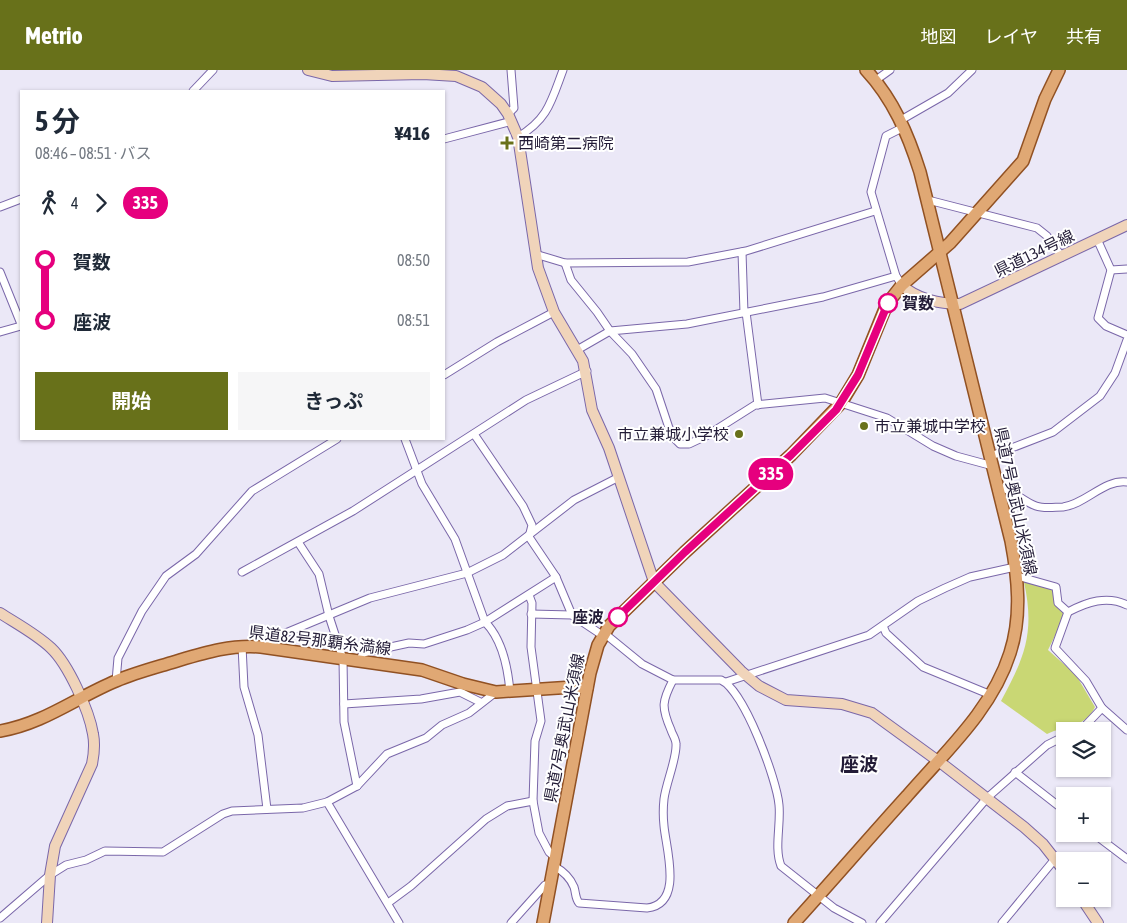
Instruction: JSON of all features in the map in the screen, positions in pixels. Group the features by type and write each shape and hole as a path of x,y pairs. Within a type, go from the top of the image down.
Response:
{"main road":[{"name":"県道7号奥武山米須線","path":"794,923 971,723 991,695 1005,667 1014,636 1018,606 1016,572 998,487 928,200 903,124 876,80 866,70"},
{"path":"940,253 1023,161 1045,99 1059,70"},
{"name":"県道7号奥武山米須線","path":"543,923 594,658 603,634 654,582 791,455 841,403 858,375 887,304 899,280 940,253"},
{"name":"県道82号那覇糸満線","path":"0,730 26,724 116,681 222,648 242,646 261,647 422,670 462,688 496,692 574,687 588,688"}],"street":[{"path":"194,90 213,70"},
{"path":"308,70 320,74 346,76 445,72 482,87 492,94 510,117 518,137 535,254 554,312 577,350 587,371 592,410 619,477 654,582 747,677 772,694 786,700 842,704 863,709 938,761 1024,827 1055,859 1002,923"},
{"path":"445,139 510,117 514,108 511,70"},
{"path":"518,137 540,121 553,96 563,70"},
{"path":"876,80 890,70"},
{"path":"953,304 911,294 899,280 875,211 871,192 886,136 948,93 972,70"},
{"path":"0,207 20,199"},
{"path":"928,200 1037,228 1047,236 1062,257"},
{"path":"535,254 565,263 688,262 742,252 790,239 875,211"},
{"name":"県道134号線","path":"953,304 970,300 1127,225"},
{"path":"1097,239 1111,270 1098,318 1106,326 1127,335"},
{"path":"742,252 745,312 758,405"},
{"path":"565,263 571,280 610,331 632,354 656,389 669,428 675,440 680,444 689,444 698,440 740,413 758,405 826,398 888,418 933,446 956,456 992,461 1053,432 1100,396 1125,360 1127,340"},
{"path":"1111,270 1127,268"},
{"path":"0,272 20,322"},
{"path":"577,350 610,331 678,325 899,280"},
{"path":"445,374 497,342 554,312"},
{"path":"0,332 20,325"},
{"path":"242,572 353,511 526,400 587,371"},
{"path":"474,434 524,506 532,525 529,537 556,576 572,615"},
{"path":"116,681 118,658 142,611 166,576 196,554 252,491 335,440"},
{"path":"405,440 416,470 436,511 455,539 485,622 490,627 508,666 510,692"},
{"path":"261,647 264,642 370,598 467,573 503,555 529,537 574,500 619,477"},
{"path":"998,487 1008,488 1035,506 1061,507 1079,502 1112,484 1127,482"},
{"path":"298,542 319,574 343,659 344,722 357,786"},
{"path":"531,614 572,615 603,634 631,657 673,680 712,679 726,682 747,677 869,635 918,601 970,577 1016,572 1056,587 1058,603 1068,612"},
{"path":"359,661 363,654 409,643 424,644 467,630 485,622 556,576"},
{"path":"529,595 531,614 530,648 538,690 541,721 535,741 533,801 539,834 555,862 570,880 579,903 647,908 656,907 664,900 670,878 670,857 664,827 664,801 676,743 664,714 663,701 673,680"},
{"path":"1127,605 1116,601 1096,601 1068,612 1055,648 1086,681 1102,708 1127,730"},
{"path":"0,613 53,649 67,670 93,733 95,750 92,764 60,831 50,875 47,923"},
{"path":"883,626 886,633 923,667 991,695"},
{"path":"242,646 244,687 258,734 267,809"},
{"path":"726,682 736,692 748,714 775,784 779,805 781,866 847,916 862,923"},
{"path":"344,704 421,700 462,688 480,702"},
{"path":"0,918 50,875 66,865 86,860 105,851 163,852 224,814 232,811 303,808 327,802 357,786 387,754 426,738 442,725 469,712 496,692"},
{"path":"1089,722 1102,708"},
{"path":"880,923 987,798 1014,772 1056,741"},
{"path":"1014,772 1056,804"},
{"path":"388,903 486,819 507,806 533,801"},
{"path":"327,802 399,923"},
{"path":"1105,842 1127,859"},
{"path":"511,923 545,885 550,886"},
{"path":"1087,907 1098,923"}],"green space":[{"path":"1024,582 1054,589 1058,608 1066,613 1048,650 1076,675 1095,707 1086,719 1080,722 1056,722 1056,730 1047,734 1001,701 1016,671 1026,644 1028,630"}],"bus line":[{"name":"335","path":"618,617 685,552 791,455 836,410 858,375 888,303"}],"place":[{"name":"西崎第二病院","path":"507,143"},
{"name":"賀数","path":"888,303"},
{"name":"市立兼城中学校","path":"864,426"},
{"name":"市立兼城小学校","path":"739,434"},
{"name":"座波","path":"618,617"}],"district":[{"name":"座波","path":"859,764"}]}
